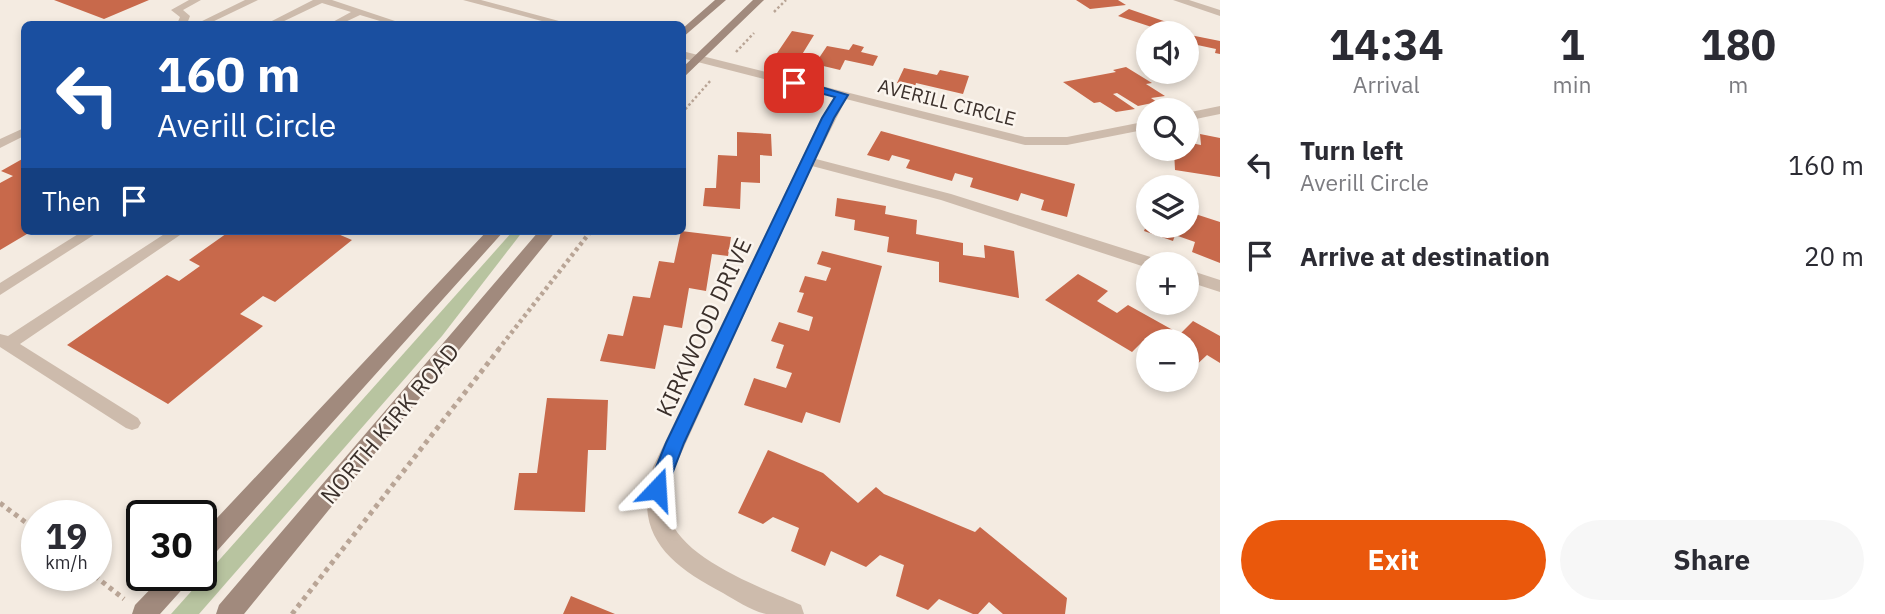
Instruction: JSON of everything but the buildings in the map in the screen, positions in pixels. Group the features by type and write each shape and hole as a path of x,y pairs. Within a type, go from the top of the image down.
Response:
{"main road":[{"path":"686,31 721,0"},
{"path":"686,71 759,0"},
{"name":"NORTH KIRK ROAD","path":"217,535 492,235"},
{"name":"NORTH KIRK ROAD","path":"228,614 545,235"},
{"path":"144,614 165,591"}],"street":[{"path":"468,0 552,21"},
{"path":"1178,0 1220,13"},
{"name":"AVERILL CIRCLE","path":"686,55 1025,141 1046,143 1079,139 1136,127"},
{"name":"KIRKWOOD DRIVE","path":"792,614 710,573 677,551 659,520 657,489 664,467 842,95"},
{"path":"1199,114 1220,110"},
{"path":"809,160 946,197 1136,258"},
{"path":"1199,279 1220,286"}],"lane":[{"path":"183,21 185,16 176,10 196,0"},
{"path":"208,21 253,0"},
{"path":"277,21 321,0 389,21"},
{"path":"340,21 359,12"},
{"path":"0,144 21,134"},
{"path":"0,290 87,235"},
{"path":"132,423 4,342 173,235"}],"path":[{"path":"686,108 715,75"},
{"path":"292,614 588,235"},
{"path":"0,503 21,519"},
{"path":"112,590 117,594"}],"green space":[{"path":"509,235 520,235 442,336 199,614 171,614 192,591 217,591 217,562"}],"route":[{"path":"657,489 675,443 828,118 842,95 794,83"}]}
